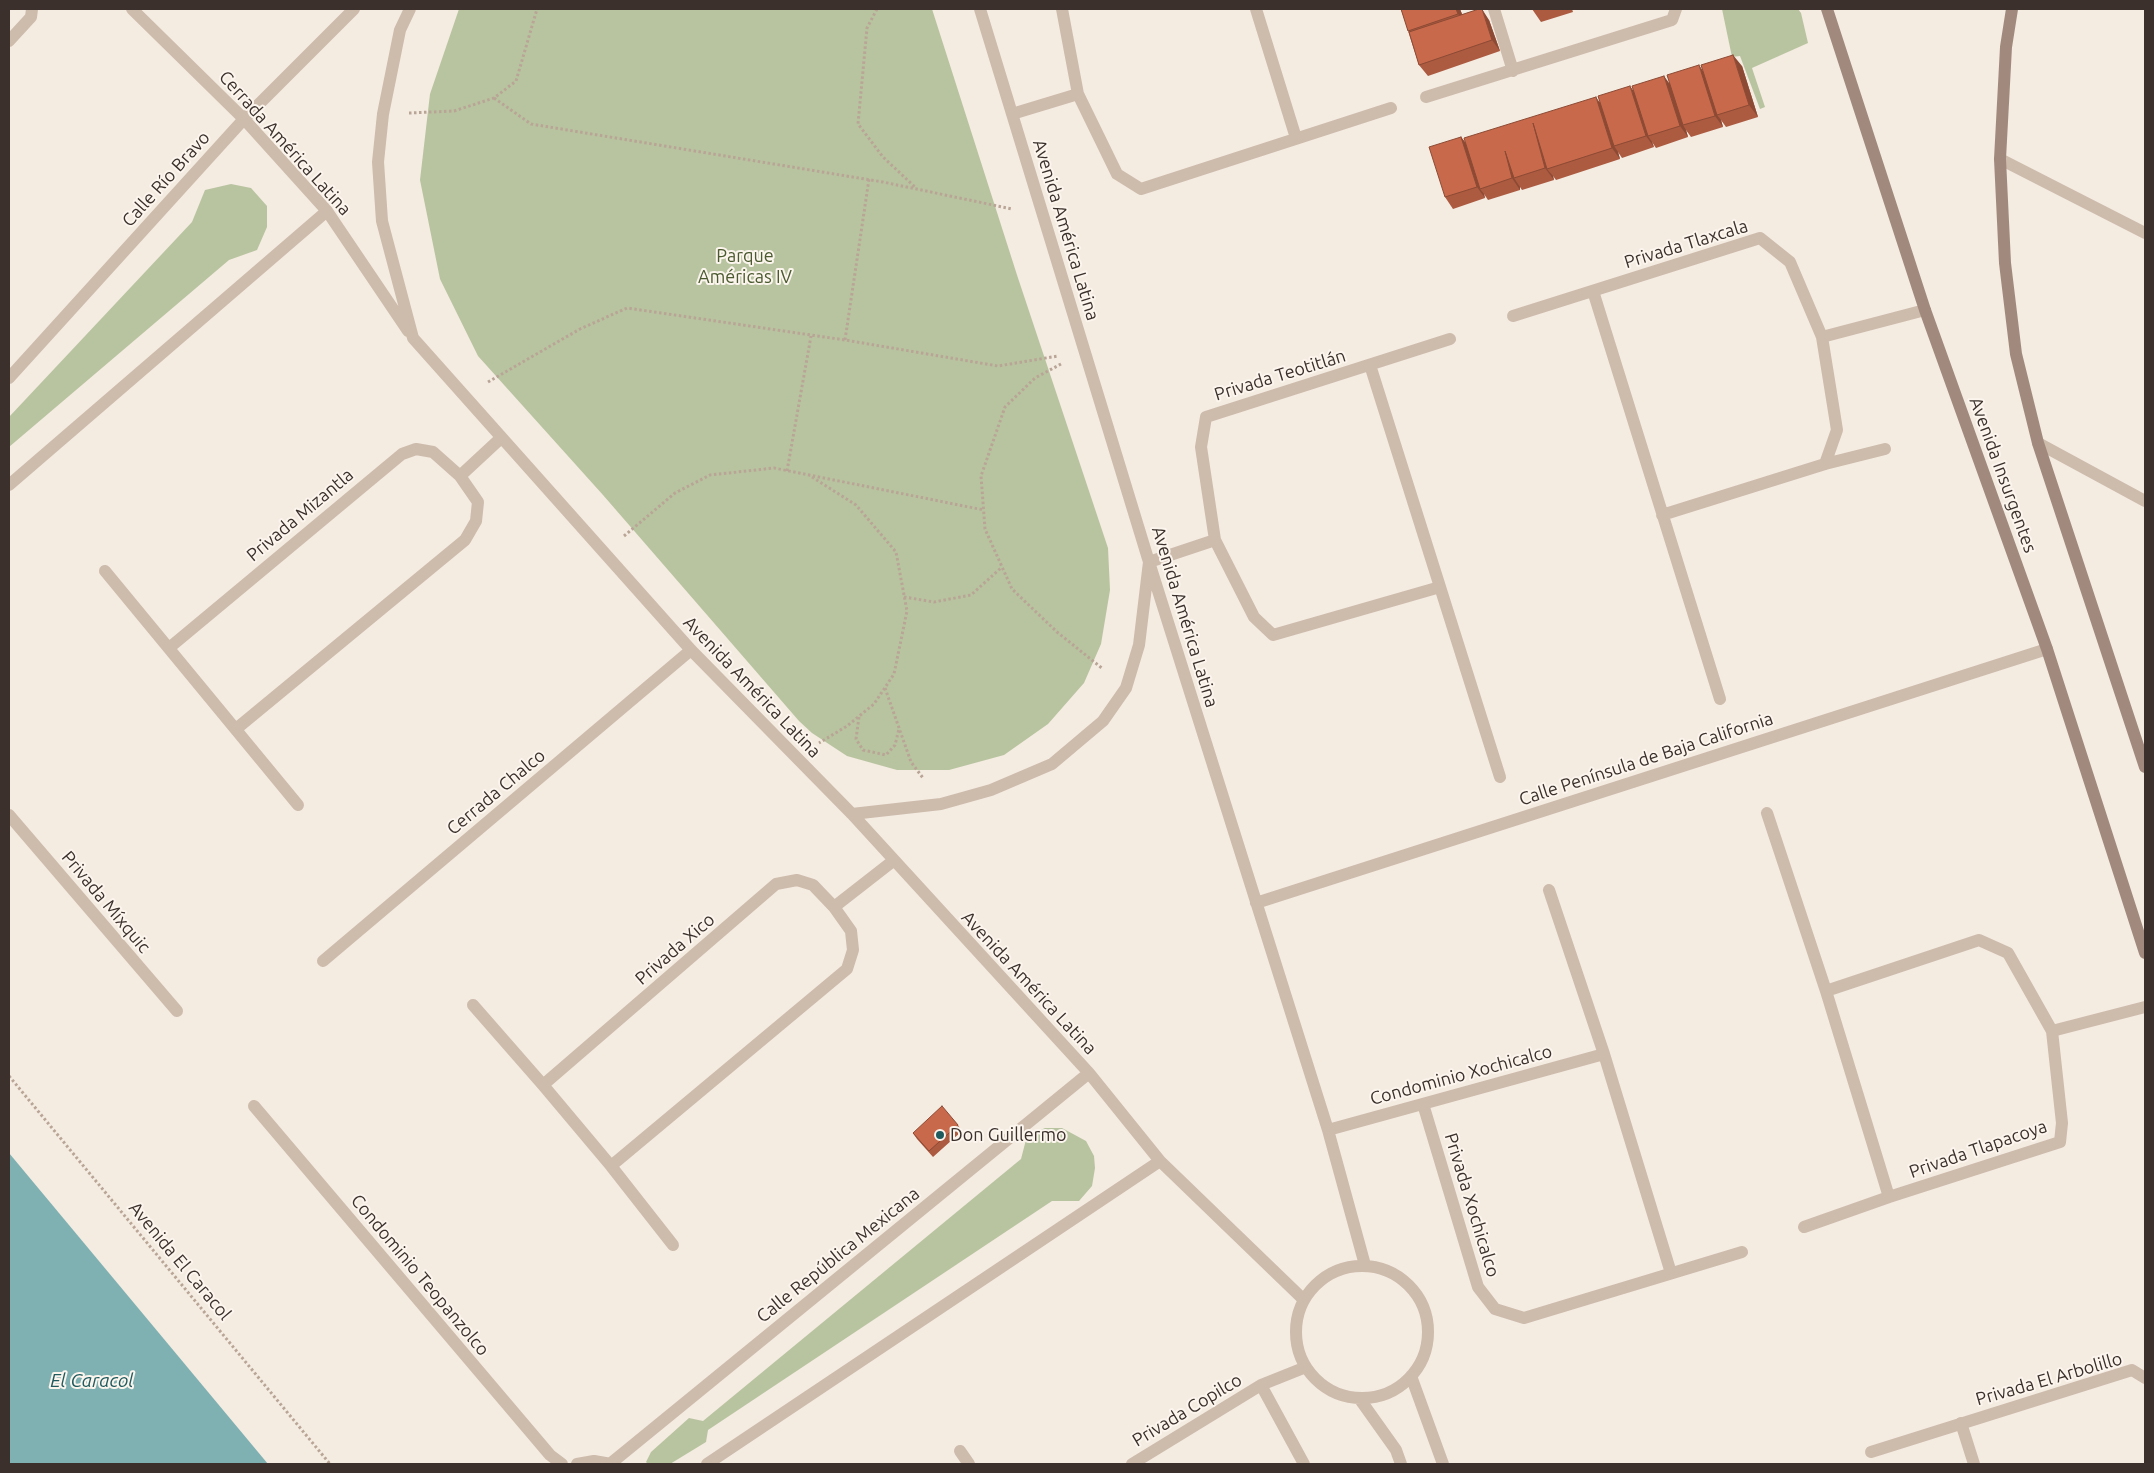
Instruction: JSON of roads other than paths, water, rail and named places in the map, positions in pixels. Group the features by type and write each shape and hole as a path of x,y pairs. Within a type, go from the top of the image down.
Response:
{"main road":[{"name":"Avenida Insurgentes","path":"1827,9 1925,310 2047,649 2145,953"},
{"path":"2012,9 2006,47 2000,159 2005,263 2016,354 2038,443 2145,767"}],"street":[{"path":"9,41 31,17 32,9"},
{"name":"Cerrada América Latina","path":"132,9 244,120 327,211 413,338"},
{"name":"Calle Río Bravo","path":"9,378 244,120 354,9"},
{"name":"Avenida América Latina","path":"410,9 400,30 383,114 378,162 382,221 413,338 691,650 852,814 1088,1073 1160,1160 1304,1300"},
{"name":"Avenida América Latina","path":"980,9 1149,562 1328,1130 1365,1265"},
{"path":"1062,9 1078,94 1117,174 1141,189 1391,108"},
{"path":"1256,9 1296,138"},
{"path":"1494,9 1513,71"},
{"path":"1426,97 1672,20 1676,9"},
{"path":"1012,114 1078,94"},
{"path":"2000,159 2145,233"},
{"path":"9,484 327,211"},
{"name":"Privada Tlaxcala","path":"1512,316 1760,238 1790,262 1822,337 1837,430 1825,464"},
{"path":"1593,292 1720,699"},
{"path":"1822,337 1925,310"},
{"name":"Privada Teotitlán","path":"1440,587 1273,635 1254,616 1215,540 1201,447 1206,417 1450,339"},
{"name":"Privada Teotitlán","path":"1370,365 1500,777"},
{"path":"460,476 502,438"},
{"path":"2038,443 2145,500"},
{"path":"1662,515 1825,464 1885,449"},
{"name":"Privada Mizantla","path":"169,648 402,454 416,450 433,452 460,476 478,502 476,521 465,540 236,729"},
{"path":"852,814 941,804 991,790 1052,764 1103,721 1126,688 1139,645 1149,562 1215,540"},
{"path":"105,571 298,805"},
{"name":"Calle Península de Baja California","path":"1256,903 2047,649"},
{"name":"Cerrada Chalco","path":"323,962 691,650"},
{"path":"1767,813 1826,991 1889,1197"},
{"name":"Privada Míxquic","path":"9,815 177,1012"},
{"path":"834,907 893,860"},
{"name":"Privada Xico","path":"544,1085 776,884 797,880 814,885 834,907 851,931 853,950 847,969 611,1166"},
{"path":"1549,890 1604,1054 1670,1273"},
{"name":"Privada Tlapacoya","path":"1804,1228 1889,1197 2060,1142 2062,1123 2052,1031 2008,953 1979,940 1826,991"},
{"path":"473,1005 544,1085 673,1245"},
{"path":"2052,1031 2145,1007"},
{"name":"Condominio Xochicalco","path":"1328,1130 1604,1054"},
{"name":"Calle República Mexicana","path":"577,1464 594,1461 611,1464 1088,1073"},
{"name":"Privada Xochicalco","path":"1423,1104 1478,1288 1495,1309 1524,1318 1742,1252"},
{"name":"Condominio Teopanzolco","path":"254,1106 550,1455 562,1464"},
{"path":"707,1464 1160,1160"},
{"path":"1365,1265 1386,1269 1398,1276 1418,1296 1426,1316 1428,1337 1423,1358 1411,1376 1396,1389 1379,1396 1359,1398 1338,1394 1320,1384 1306,1367 1299,1352 1296,1334 1298,1317 1304,1300 1315,1286 1329,1274 1346,1267 1365,1265"},
{"name":"Privada Copilco","path":"1132,1464 1261,1385 1306,1367"},
{"name":"Privada El Arbolillo","path":"1871,1452 2132,1370 2145,1378"},
{"path":"1411,1376 1443,1464"},
{"name":"Privada Copilco","path":"1261,1385 1304,1464"},
{"path":"1359,1398 1396,1450 1401,1464"},
{"name":"Privada El Arbolillo","path":"1961,1423 1974,1464"},
{"path":"960,1451 969,1464"}],"water":[{"name":"El Caracol","path":"9,1153 268,1464 9,1464"}],"place":[{"name":"Don Guillermo","path":"940,1135"}],"park label":[{"name":"Parque Américas IV","path":"745,266"}]}
